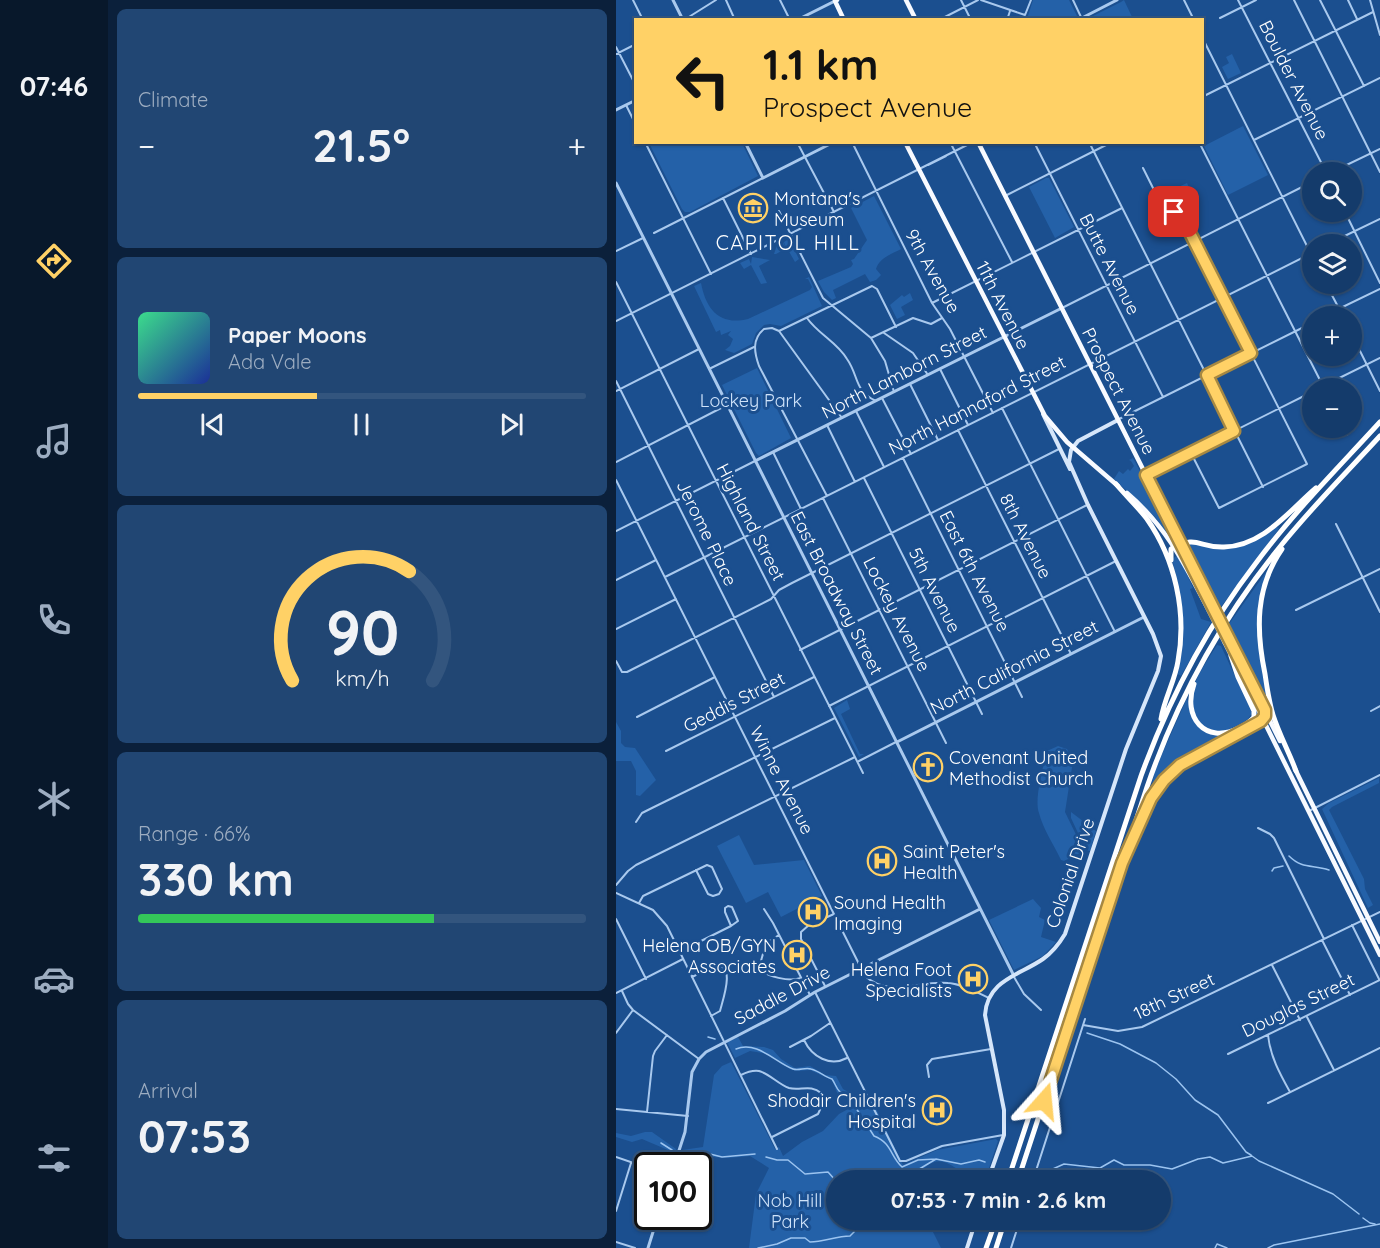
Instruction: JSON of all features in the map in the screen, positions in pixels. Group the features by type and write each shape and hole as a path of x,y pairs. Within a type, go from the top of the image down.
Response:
{"highway":[{"path":"835,0 843,18"},
{"path":"906,0 915,18"},
{"name":"11th Avenue","path":"907,144 1039,405"},
{"name":"Prospect Avenue","path":"979,144 1296,771 1380,956"},
{"name":"Prospect Avenue","path":"1039,405 1053,426 1073,447 1151,516 1175,546 1263,720 1312,809"},
{"path":"1011,1170 1138,786 1160,726 1193,659 1232,596 1277,536 1380,422"},
{"path":"1021,1170 1162,747 1188,688 1242,597 1297,527 1380,436"},
{"path":"1160,726 1179,656 1181,631 1178,585 1171,548 1189,541 1222,547 1238,546 1253,541 1327,480"},
{"path":"1116,484 1140,511 1159,539 1173,574 1180,605"},
{"path":"1296,771 1272,709 1260,648 1258,624 1261,597 1269,573 1277,556 1297,527"},
{"path":"1208,651 1193,686 1190,702 1197,723 1205,730 1215,734 1234,730 1250,721 1255,715 1231,656"},
{"path":"1122,863 1151,798 1169,774 1190,758 1263,720 1265,709"},
{"name":"Prospect Avenue","path":"1365,919 1380,942"},
{"path":"986,1248 992,1230"},
{"path":"996,1248 1002,1230"}],"main road":[{"name":"11th Avenue","path":"1039,405 1059,450 1076,479"},
{"path":"1073,447 1078,441 1118,420"},
{"name":"11th Avenue","path":"1073,447 1069,462 1076,479 1144,617"},
{"name":"Colonial Drive","path":"989,998 1000,983 1044,959 1055,949 1065,934 1126,749 1158,671 1160,656 1158,645 1144,617"},
{"path":"989,998 985,1015 1004,1112 1004,1135 992,1170"},
{"path":"967,1248 973,1230"}],"street":[{"path":"633,0 642,18"},
{"path":"673,0 682,18"},
{"path":"686,18 716,0"},
{"path":"726,0 734,18"},
{"path":"780,0 789,18"},
{"path":"801,18 835,0"},
{"path":"961,0 970,18"},
{"path":"943,18 979,0 1025,15 1031,0"},
{"path":"1073,0 1080,18 1117,0"},
{"path":"1184,0 1193,18"},
{"name":"Boulder Avenue","path":"1238,0 1321,162"},
{"path":"1220,18 1256,0"},
{"path":"1294,0 1380,172"},
{"path":"1320,0 1364,86"},
{"path":"1348,0 1357,20"},
{"path":"1370,0 1380,35"},
{"path":"1008,18 1010,11"},
{"path":"1204,96 1373,12"},
{"path":"1204,41 1302,234"},
{"path":"618,53 634,45"},
{"path":"616,47 634,82"},
{"path":"1254,140 1380,78"},
{"path":"616,110 634,101"},
{"path":"626,105 634,121"},
{"path":"646,144 711,274"},
{"path":"746,144 763,178"},
{"path":"798,144 834,212"},
{"path":"654,233 830,144"},
{"name":"9th Avenue","path":"853,144 932,303 965,356 993,412"},
{"path":"951,144 1012,263"},
{"path":"616,321 969,144"},
{"name":"Butte Avenue","path":"1035,144 1163,397"},
{"path":"1090,144 1263,487"},
{"path":"1005,196 1108,144"},
{"path":"1201,144 1317,378"},
{"path":"1352,162 1380,149"},
{"path":"1143,168 1157,196 1183,219 1307,464 1219,508 1191,453"},
{"name":"East Broadway Street","path":"616,183 1013,974 1024,994 1041,1010"},
{"name":"North Lamborn Street","path":"756,461 1302,187"},
{"path":"723,198 751,254"},
{"path":"932,303 1122,208"},
{"path":"779,211 823,298 871,338 889,371 894,392"},
{"path":"1349,234 1380,219"},
{"path":"1350,222 1380,282"},
{"path":"616,251 643,238"},
{"name":"North Hannaford Street","path":"665,577 1302,259"},
{"name":"Highland Street","path":"616,282 863,773"},
{"path":"780,331 874,286 896,327"},
{"path":"1345,306 1380,289"},
{"path":"807,318 821,335 844,353 858,387 866,396 876,401"},
{"path":"871,338 913,318 931,324 942,318"},
{"path":"1118,420 1302,327"},
{"path":"709,369 754,347 759,334 764,329 772,328 780,331 842,418"},
{"path":"884,333 913,353 928,375"},
{"name":"Lockey Avenue","path":"754,347 759,366 946,743"},
{"path":"616,391 699,349"},
{"path":"1362,356 1380,391"},
{"path":"1341,378 1380,358"},
{"path":"940,369 968,425"},
{"name":"Jerome Place","path":"616,381 774,697"},
{"path":"910,384 938,440"},
{"path":"1146,475 1302,397"},
{"path":"882,398 910,454"},
{"path":"616,462 727,405"},
{"path":"1002,408 1115,632"},
{"path":"856,411 884,467"},
{"path":"827,425 855,482"},
{"name":"8th Avenue","path":"958,430 1071,654"},
{"path":"616,661 625,673 734,617 812,573 1059,450"},
{"path":"774,452 801,508"},
{"name":"East 6th Avenue","path":"903,458 1022,697"},
{"path":"616,531 756,461"},
{"name":"5th Avenue","path":"864,477 982,714"},
{"name":"Winne Avenue","path":"616,480 860,969 870,981 883,987 947,983 989,998"},
{"path":"800,650 1088,505"},
{"path":"1336,524 1380,612"},
{"path":"616,580 656,560"},
{"path":"829,706 1116,561"},
{"path":"1296,610 1380,568"},
{"path":"616,629 676,599"},
{"name":"North California Street","path":"896,742 1144,617"},
{"path":"637,717 715,677"},
{"name":"Geddis Street","path":"666,751 814,677"},
{"path":"1371,711 1380,706"},
{"path":"636,822 642,813 835,718"},
{"path":"858,762 896,742"},
{"path":"616,885 628,871 636,866 855,756"},
{"path":"1312,809 1380,775"},
{"path":"1258,828 1274,838 1350,995"},
{"path":"639,903 643,897 696,870 706,865 712,867 722,889 719,894 713,896 708,894 696,870"},
{"path":"616,893 653,910 661,917 777,1149"},
{"path":"679,952 731,926 739,921 732,907 728,906 725,912 731,926"},
{"path":"763,909 810,995"},
{"name":"Saddle Drive","path":"699,1059 724,1041 786,1011 825,986 980,909"},
{"name":"18th Street","path":"1083,1025 1118,1031 1142,1027 1380,912"},
{"path":"825,986 801,939 801,932 810,925 834,914"},
{"path":"616,919 646,979"},
{"path":"1352,925 1380,980"},
{"path":"779,935 766,943 759,968 769,974 795,980 801,978"},
{"path":"616,993 684,959"},
{"path":"1272,965 1300,1020"},
{"path":"692,977 714,966 726,971 728,978 720,1011 711,1016"},
{"name":"Douglas Street","path":"1228,1054 1380,980"},
{"path":"622,991 633,1010 699,1059 692,1072 688,1116 678,1152"},
{"path":"815,992 900,1161 906,1161 942,1146 1004,1135"},
{"path":"616,1034 633,1010"},
{"path":"1307,1017 1334,1070"},
{"path":"1036,1170 1085,1019"},
{"path":"790,1047 830,1023"},
{"path":"646,1112 653,1056 667,1035"},
{"path":"1268,1035 1279,1072 1290,1092"},
{"path":"804,1040 813,1054 824,1060 840,1062 848,1058"},
{"path":"1268,1103 1380,1048"},
{"path":"929,1077 927,1065 932,1059 991,1049"},
{"path":"740,1075 758,1071 792,1089 813,1088 821,1093 824,1101 818,1114 771,1137"},
{"path":"616,1109 688,1116"},
{"path":"616,1157 634,1164"},
{"path":"616,1211 631,1163"},
{"path":"648,1248 654,1230"},
{"path":"1011,1248 1017,1230"},
{"path":"616,1242 635,1248"}],"green space":[{"path":"1033,0 1069,0 1077,16 1074,18 1027,18"},
{"path":"1124,0 1133,18 1089,18"},
{"path":"1232,54 1241,73 1228,79 1222,67 1229,63 1226,57"},
{"path":"1243,126 1268,175 1228,195 1204,146"},
{"path":"650,144 742,144 758,176 690,212 682,209"},
{"path":"1049,178 1074,227 1055,238 1029,187"},
{"path":"1187,183 1197,205 1185,211 1174,189"},
{"path":"874,196 901,249 880,262 876,269 881,275 876,280 870,282 865,274 833,290 836,298 832,300 818,281 851,267 853,264 851,260 867,240 851,208"},
{"path":"789,239 799,259 795,262 787,248 774,254 777,245 783,242 786,248 784,242"},
{"path":"752,257 770,260 759,266 767,283 761,284 751,265 744,269 740,263 749,259 751,264"},
{"path":"809,277 822,306 781,326 764,325 756,333 752,344 734,353 725,350 733,339 728,335 731,331 721,335 720,330 716,332 694,286 701,283 710,308 722,318 738,321 748,319 810,290 812,287 808,279 805,279"},
{"path":"910,293 913,300 901,307 905,315 897,319 890,305 902,295 904,297"},
{"name":"Lockey Park","path":"757,368 791,438 759,456 722,385"},
{"path":"1133,458 1176,539 1173,541 1155,517 1114,479 1119,471 1123,474 1128,469 1130,471 1134,466 1129,460"},
{"path":"1276,527 1279,528 1278,530 1220,608 1189,544 1235,547 1254,541"},
{"path":"1178,555 1193,588 1190,589 1201,619 1211,622 1181,676 1178,674 1183,630 1182,616 1179,588 1172,559"},
{"path":"1269,568 1259,600 1258,616 1259,648 1267,696 1250,674 1229,624"},
{"path":"1217,645 1221,646 1252,713 1242,723 1221,731 1214,731 1201,724 1192,700 1197,679"},
{"path":"1187,698 1197,721 1205,730 1217,735 1219,740 1163,778 1150,794 1155,770"},
{"path":"847,700 850,709 841,714 860,754 864,754 859,757 834,708"},
{"path":"616,722 621,731 621,743 625,747 635,748 656,780 640,796 636,795 636,771 631,761 616,761"},
{"path":"1058,746 1067,749 1073,761 1065,812 1083,849 1082,852 1064,861 1061,860 1046,831 1038,807 1038,793 1045,756 1047,751"},
{"path":"1379,778 1379,783 1329,810 1364,879 1365,889 1373,905 1368,908 1322,809 1329,803"},
{"path":"1071,812 1096,831 1090,851 1086,850 1071,818"},
{"path":"739,835 754,865 804,860 822,896 781,917 768,892 746,903 717,846"},
{"path":"1033,899 1041,908 1039,917 1045,920 1041,937 1056,942 1043,956 1014,970 989,920"},
{"name":"Nob Hill Park","path":"738,1037 743,1046 773,1050 781,1059 795,1068 810,1066 825,1075 836,1076 843,1089 850,1093 856,1103 870,1096 903,1165 937,1150 996,1139 998,1141 988,1170 959,1170 949,1164 934,1162 923,1170 826,1170 826,1230 932,1230 941,1248 749,1248 756,1194 769,1168 750,1156 728,1158 712,1157 712,1152 681,1152 703,1147 714,1075 722,1066 731,1062 775,1149 779,1147 783,1156 802,1142 823,1131 839,1114 850,1108 848,1096 838,1095 832,1080 810,1070 790,1069 768,1054 750,1051 735,1058 727,1042"},
{"path":"652,1132 676,1149 675,1152 642,1139 632,1142 616,1137 616,1133 631,1136"}],"waterway":[{"path":"1289,856 1304,865 1329,870"},
{"path":"1272,871 1274,868 1283,866"},
{"path":"1087,1033 1120,1044 1156,1063 1176,1079 1195,1100 1218,1115 1246,1152 1251,1155"},
{"path":"708,1037 715,1039"},
{"path":"736,1049 751,1047 793,1069 811,1069 832,1079 839,1091 847,1094 874,1136 888,1146 902,1167 918,1160 936,1159"},
{"path":"661,1143 672,1150"},
{"path":"712,1154 722,1157 755,1154"},
{"path":"1050,1170 1064,1164 1100,1168 1114,1160 1124,1165 1150,1165 1172,1169 1210,1157 1223,1163 1252,1156 1333,1194 1359,1214"},
{"path":"766,1157 788,1160 805,1174 826,1172"},
{"path":"918,1170 936,1159 961,1164 979,1160 985,1162"},
{"path":"1363,1218 1375,1224"},
{"path":"1268,1248 1380,1224"},
{"path":"758,1248 791,1238 805,1238 810,1242 850,1236 856,1230"},
{"path":"1215,1248 1217,1244 1227,1248"}],"place":[{"name":"Montana's Museum","path":"753,208"},
{"name":"Covenant United Methodist Church","path":"928,767"},
{"name":"Saint Peter's Health","path":"882,861"},
{"name":"Sound Health Imaging","path":"813,912"},
{"name":"Helena OB/GYN Associates","path":"797,955"},
{"name":"Helena Foot Specialists","path":"973,979"},
{"name":"Shodair Children's Hospital","path":"937,1110"}],"district":[{"name":"CAPITOL HILL","path":"788,242"}],"route":[{"path":"1044,1101 1122,863 1151,798 1169,774 1180,765 1261,721 1266,712 1146,475 1234,431 1207,375 1251,353 1183,219 1174,212"}]}
